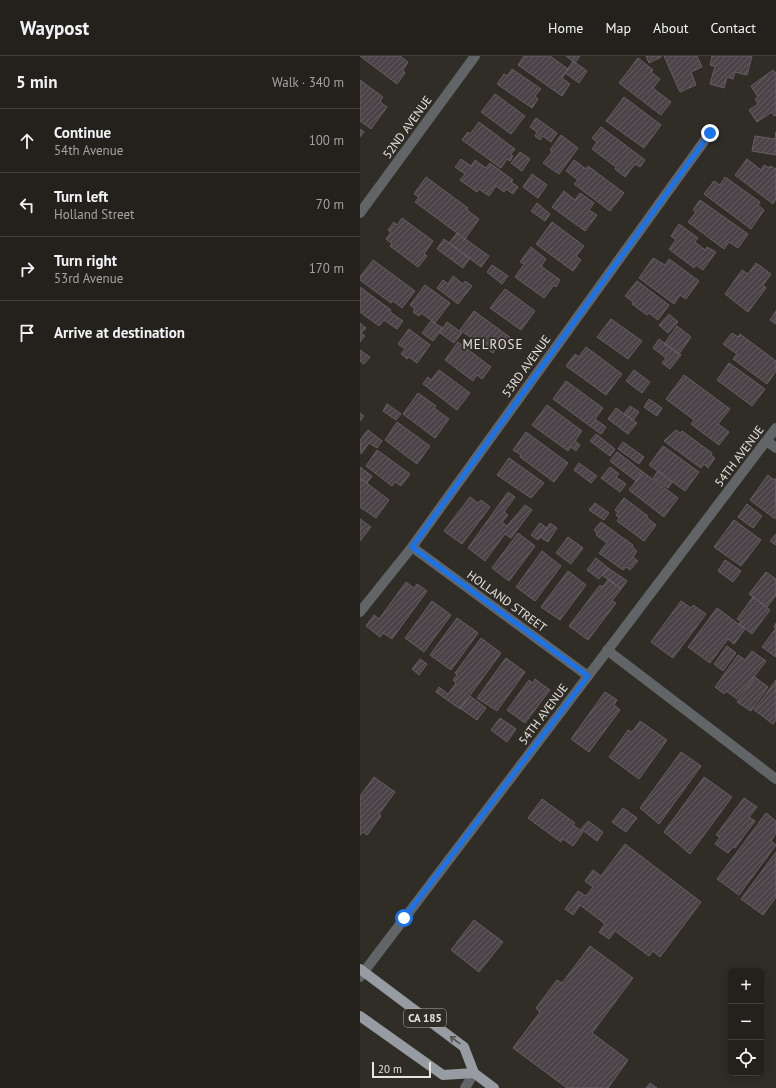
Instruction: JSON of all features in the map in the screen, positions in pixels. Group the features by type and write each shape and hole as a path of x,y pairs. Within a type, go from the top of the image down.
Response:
{"main road":[{"name":"CA 185","path":"360,1016 443,1074 474,1073 464,1047 361,973"},
{"path":"474,1073 494,1088"}],"street":[{"name":"52ND AVENUE","path":"360,213 475,56"},
{"name":"53RD AVENUE","path":"360,612 412,547 710,133"},
{"name":"54TH AVENUE","path":"361,973 776,428"},
{"path":"766,440 776,448"},
{"name":"HOLLAND STREET","path":"412,547 588,676"},
{"path":"607,650 776,778"},
{"path":"465,1088 474,1073"}],"building":[{"path":"360,56 400,56 408,62 403,70 405,73 397,84"},
{"path":"524,56 550,56 568,69 562,78 570,84 562,96 518,65"},
{"path":"566,56 580,56 575,63"},
{"path":"646,56 661,56 661,57 649,63"},
{"path":"664,56 697,56 702,67 691,72 696,85 680,92"},
{"path":"712,56 752,56 747,75 735,72 733,79 727,77 724,88 710,84 715,66 710,65"},
{"path":"638,58 653,70 651,72 660,79 653,88 671,102 661,115 619,83"},
{"path":"573,61 587,71 579,83 565,73"},
{"path":"512,69 541,89 535,96 538,99 532,108 497,84 504,74 507,76"},
{"path":"773,70 776,73 776,115 774,116 772,112 757,122 749,110 758,104 755,99 758,97 751,86"},
{"path":"360,80 383,97 380,102 387,107 371,129 360,121"},
{"path":"495,94 525,116 511,134 481,112"},
{"path":"624,97 661,125 644,148 606,121"},
{"path":"536,118 557,133 551,142 543,136 540,140 535,136 537,132 530,127"},
{"path":"479,122 515,149 511,154 513,156 510,161 507,159 501,168 462,140 468,132 470,134"},
{"path":"601,127 645,160 640,167 635,164 625,177 615,169 616,167 592,149 597,142 592,138"},
{"path":"360,129 364,132 360,137"},
{"path":"776,132 776,155 752,151 755,136 775,139"},
{"path":"561,135 578,148 559,174 543,163 552,152 550,150"},
{"path":"520,152 530,159 522,171 511,163"},
{"path":"461,159 471,166 475,160 486,168 490,163 513,180 511,182 518,187 513,194 506,189 504,192 496,186 489,196 479,189 477,192 460,180 465,174 455,167"},
{"path":"747,159 761,170 764,165 769,168 770,166 776,169 776,199 773,204 735,175"},
{"path":"574,160 586,169 588,166 624,193 610,211 574,184 578,180 566,171"},
{"path":"532,174 547,185 538,198 523,187"},
{"path":"426,177 468,208 467,210 479,219 465,239 415,202 419,197 414,194"},
{"path":"725,177 760,202 758,205 764,210 751,229 704,194 714,181 720,185"},
{"path":"564,191 575,200 580,193 594,203 589,210 597,215 585,231 552,207"},
{"path":"700,200 748,234 738,248 729,242 724,249 688,222 696,212 693,210"},
{"path":"537,203 550,214 545,221 531,211"},
{"path":"402,218 433,241 424,254 427,256 418,267 390,246 392,244 386,239 391,232 388,230 394,222 397,225"},
{"path":"552,222 584,246 576,256 581,260 573,271 536,244"},
{"path":"679,224 698,238 695,242 705,250 707,247 716,252 703,270 696,265 694,268 669,249 676,240 671,236"},
{"path":"457,233 489,256 481,267 449,243"},
{"path":"444,239 470,258 463,268 437,249"},
{"path":"531,247 546,259 541,266 560,280 556,287 554,285 544,298 515,277 524,264 520,262"},
{"path":"653,258 665,265 669,259 699,281 686,299 680,295 674,304 639,278"},
{"path":"373,260 415,291 402,308 393,301 391,303 360,280 360,277"},
{"path":"756,263 771,274 763,285 766,288 748,312 725,294 742,270 748,274"},
{"path":"492,265 508,276 502,284 487,272"},
{"path":"453,276 463,284 465,281 472,286 458,304 437,288 443,280 448,284"},
{"path":"637,281 669,305 658,320 649,313 647,315 632,304 633,302 625,296"},
{"path":"425,285 450,303 435,323 421,313 419,316 413,312 415,309 410,305"},
{"path":"360,287 403,321 397,329 384,320 379,326 360,312"},
{"path":"505,289 535,311 521,330 490,308"},
{"path":"474,311 511,338 505,347 500,344 493,353 460,330"},
{"path":"776,311 776,324 770,320"},
{"path":"669,314 678,322 668,333 659,325"},
{"path":"611,319 642,341 628,359 597,337"},
{"path":"431,321 443,328 433,341 422,333"},
{"path":"447,322 462,333 454,343 440,333"},
{"path":"360,323 366,328 361,333 365,336 360,342"},
{"path":"677,326 691,337 679,354 664,344"},
{"path":"409,329 430,345 417,363 409,357 407,359 401,354 405,349 398,344"},
{"path":"732,333 738,337 740,334 776,361 776,371 767,384 733,359 737,354 723,344"},
{"path":"659,339 681,355 670,369 662,363 666,358 653,348"},
{"path":"458,342 491,367 482,379 477,375 473,381 445,360"},
{"path":"586,347 622,374 606,395 566,366 575,354 579,357"},
{"path":"360,350 370,357 364,364 360,361"},
{"path":"729,363 765,389 752,406 717,380"},
{"path":"439,370 470,393 457,410 423,384 428,377 431,380"},
{"path":"634,370 650,382 642,393 626,381"},
{"path":"684,375 730,409 718,424 729,432 719,445 691,424 694,420 666,399"},
{"path":"566,381 603,408 595,419 606,427 601,434 553,399"},
{"path":"418,393 436,406 434,408 449,419 435,438 403,414"},
{"path":"649,399 662,408 657,416 644,407"},
{"path":"387,404 401,414 396,420 383,411"},
{"path":"547,405 582,431 575,441 580,445 576,451 571,447 568,451 532,425"},
{"path":"630,406 639,412 633,420 624,414"},
{"path":"616,408 637,423 628,434 608,419"},
{"path":"360,413 364,416 360,421"},
{"path":"397,422 430,446 417,464 385,440"},
{"path":"368,430 382,441 377,448 369,443 361,454 360,440"},
{"path":"676,430 680,433 682,431 712,453 711,455 715,458 708,468 704,464 701,468 664,441"},
{"path":"526,432 568,463 554,482 520,457 521,455 513,450"},
{"path":"596,434 615,449 610,456 590,441"},
{"path":"623,442 644,457 639,464 618,449"},
{"path":"663,446 699,472 685,491 649,465"},
{"path":"377,450 410,474 401,486 395,482 392,486 366,466"},
{"path":"617,452 643,472 636,481 610,461"},
{"path":"509,458 544,483 531,498 497,475"},
{"path":"579,463 597,476 591,483 574,470"},
{"path":"360,467 372,476 367,483 360,478"},
{"path":"610,467 619,474 616,477 626,484 620,492 601,478"},
{"path":"658,471 672,482 668,488 653,478"},
{"path":"643,472 678,498 664,517 629,490"},
{"path":"768,475 774,480 776,478 775,519 750,500"},
{"path":"360,478 389,500 376,518 360,507"},
{"path":"508,492 515,497 504,512 508,515 502,522 507,526 525,505 532,510 511,538 505,534 485,561 468,548"},
{"path":"470,497 478,503 481,500 490,507 462,544 444,531"},
{"path":"624,498 648,516 646,517 656,525 644,541 617,521 619,518 616,515 618,513 615,510"},
{"path":"595,503 609,513 604,520 589,510"},
{"path":"747,504 762,516 753,528 738,517"},
{"path":"360,519 371,527 360,541"},
{"path":"734,520 761,540 741,566 714,547"},
{"path":"601,522 633,545 632,547 637,551 633,557 638,561 630,570 626,567 623,570 599,553 607,543 596,535 597,533 594,530"},
{"path":"540,523 547,528 538,540 531,535"},
{"path":"550,523 557,528 548,542 540,537"},
{"path":"518,533 535,546 509,581 492,568"},
{"path":"776,534 776,545 770,541"},
{"path":"568,537 583,548 571,564 556,553"},
{"path":"542,551 561,566 535,601 516,587"},
{"path":"596,558 608,568 599,579 587,570"},
{"path":"725,560 741,571 733,582 718,571"},
{"path":"608,568 627,581 621,589 602,575"},
{"path":"568,571 586,585 560,620 541,607"},
{"path":"766,572 776,579 776,595 767,607 749,594"},
{"path":"609,579 621,589 612,601 616,603 588,640 569,626 600,585 602,587"},
{"path":"406,582 414,588 417,584 427,591 392,639 383,633 380,637 366,626 374,615 379,619"},
{"path":"753,597 770,610 752,634 739,624 741,621 737,619"},
{"path":"432,601 451,615 424,652 405,638"},
{"path":"681,601 691,608 693,605 706,614 673,658 651,642"},
{"path":"717,608 745,629 734,644 728,639 710,663 688,647"},
{"path":"457,618 478,633 451,670 430,655"},
{"path":"776,628 776,657 762,647"},
{"path":"481,638 501,653 460,709 436,692 439,687 448,694 456,683 453,680 457,675 455,673"},
{"path":"727,646 736,653 723,671 714,664"},
{"path":"752,651 766,661 737,699 726,691 724,694 715,687 738,655 745,660"},
{"path":"506,658 525,672 497,711 477,698"},
{"path":"420,659 427,664 419,675 412,669"},
{"path":"755,677 768,687 751,711 737,702"},
{"path":"535,679 550,690 525,723 507,710 529,680 533,683"},
{"path":"776,680 776,720 773,724 754,710"},
{"path":"605,692 617,700 614,705 620,710 589,752 571,739"},
{"path":"470,696 486,708 477,720 460,708"},
{"path":"500,718 516,729 507,742 491,730"},
{"path":"640,721 667,740 639,779 609,757 628,730 632,732"},
{"path":"681,752 701,766 659,824 640,808"},
{"path":"374,777 395,792 379,814 381,816 367,835 363,832 360,835 360,796"},
{"path":"704,777 732,797 690,854 664,832"},
{"path":"744,798 757,807 749,817 755,821 735,848 733,847 728,853 715,844 720,837 716,835"},
{"path":"542,799 575,823 573,825 583,832 573,846 563,839 561,842 528,818"},
{"path":"623,808 637,818 626,832 612,822"},
{"path":"766,813 776,821 776,833 771,841 776,845 739,895 717,879"},
{"path":"588,821 603,832 597,841 581,829"},
{"path":"625,844 701,902 660,957 653,951 649,956 615,931 609,939 599,932 605,924 580,905 573,915 565,909 578,891 586,896 593,887 585,881 593,870 601,876"},
{"path":"776,852 776,897 763,915 741,899"},
{"path":"474,920 503,942 479,972 451,950"},
{"path":"590,946 633,978 592,1033 628,1060 608,1088 567,1088 513,1048 540,1012 536,1008 557,980 562,983"},
{"path":"650,1083 657,1088 646,1088"}],"district":[{"name":"MELROSE","path":"493,344"}],"route":[{"path":"404,918 588,676 412,547 710,133"}]}
